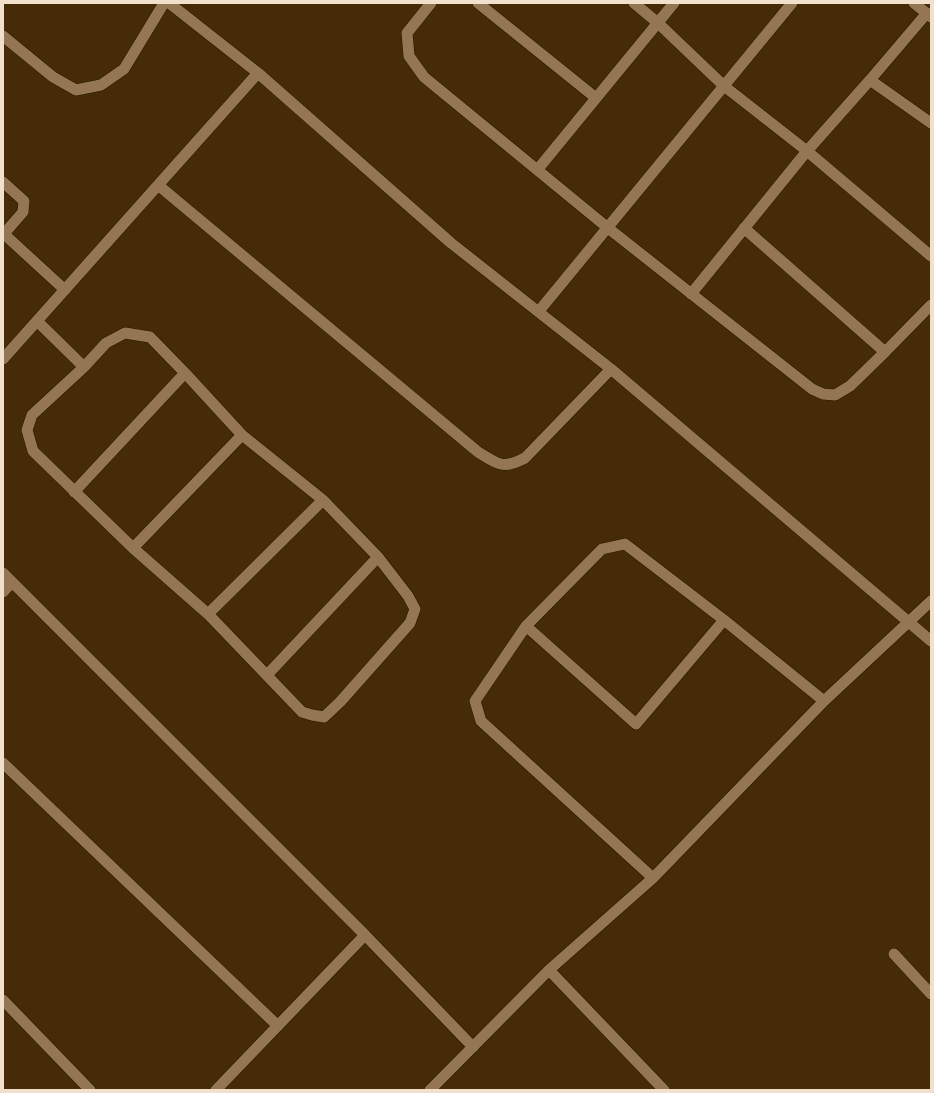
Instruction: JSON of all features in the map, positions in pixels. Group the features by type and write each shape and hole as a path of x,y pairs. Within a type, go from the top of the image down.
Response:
{"street":[{"path":"3,36 52,77 76,90 101,85 124,69 164,3"},
{"path":"169,3 258,73 451,243 611,369 931,641"},
{"path":"431,3 407,33 409,56 424,78 538,169 608,228 812,389 823,394 835,395 850,386 931,305"},
{"path":"478,3 596,98"},
{"path":"634,3 658,23 724,86 807,151 931,256"},
{"path":"538,169 674,3"},
{"path":"538,311 792,3"},
{"path":"691,294 807,151 929,15 914,3"},
{"path":"3,359 258,73"},
{"path":"870,80 931,123"},
{"path":"3,182 24,201 23,212 4,235 65,290"},
{"path":"158,185 478,452 500,465 512,464 525,458 611,369"},
{"path":"744,228 885,352"},
{"path":"37,321 84,367"},
{"path":"125,333 150,337 185,373 242,436 323,500 378,557 408,596 415,609 410,623 340,702 324,717 312,716 302,712 208,614 133,548 33,451 28,430 32,415 84,367 106,343 125,333"},
{"path":"74,492 185,373"},
{"path":"133,548 242,436"},
{"path":"208,614 323,500"},
{"path":"653,878 481,721 474,701 526,626 602,549 625,544 724,620 824,701"},
{"path":"267,675 378,557"},
{"path":"3,573 365,935 473,1047"},
{"path":"3,592 12,582"},
{"path":"431,1090 549,970 653,878 824,701 931,601"},
{"path":"526,626 636,724 724,620"},
{"path":"3,763 278,1026"},
{"path":"216,1090 365,935"},
{"path":"894,954 931,994"},
{"path":"549,970 664,1090"},
{"path":"3,1000 90,1090"}]}
